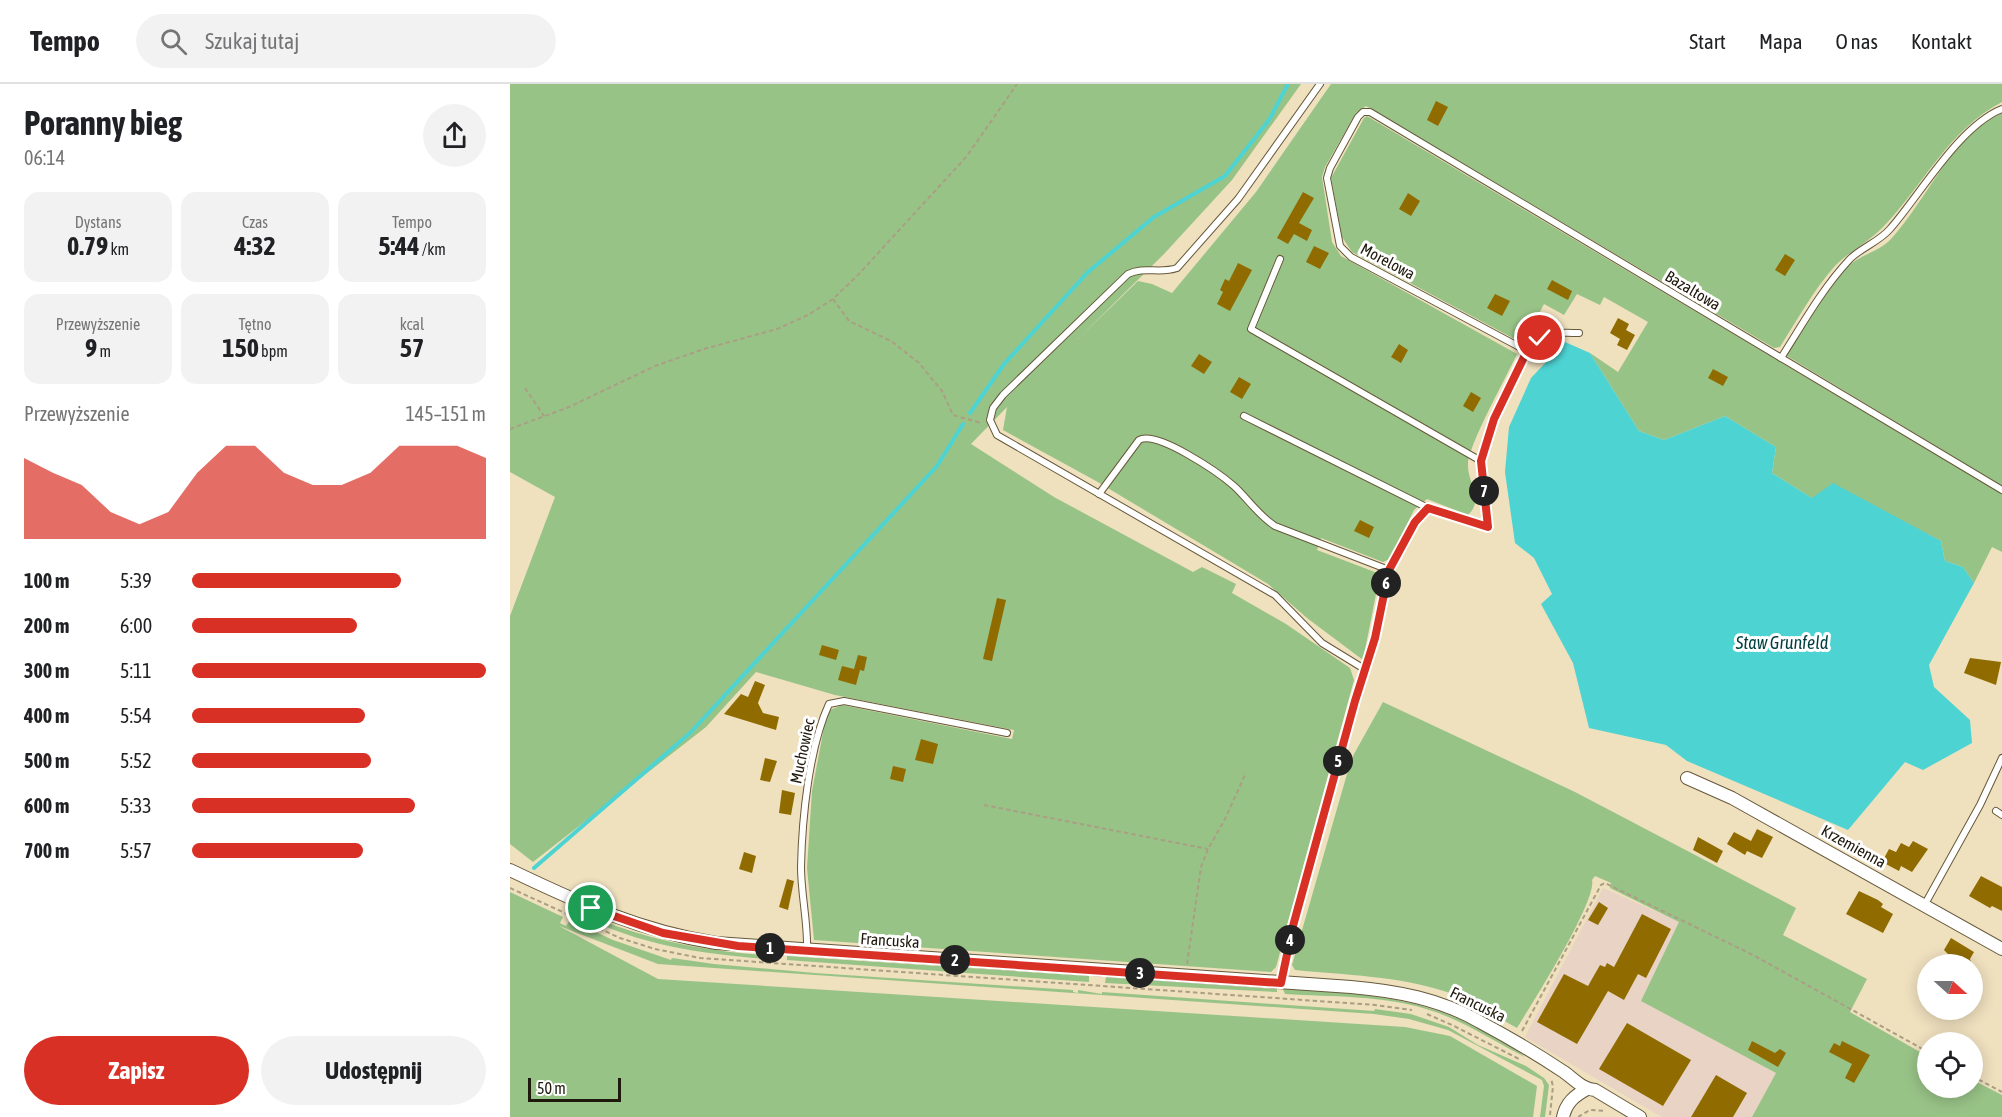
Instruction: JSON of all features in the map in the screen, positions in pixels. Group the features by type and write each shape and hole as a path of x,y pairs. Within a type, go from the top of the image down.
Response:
{"street":[{"name":"Krzemienna","path":"1687,778 1732,798 2002,949"},
{"name":"Francuska","path":"510,870 591,908 656,932 727,945 1375,989 1410,995 1464,1013 1564,1072 1587,1089 1595,1090 1640,1117"},
{"path":"1563,1117 1575,1095 1587,1089"}],"lane":[{"path":"1320,84 1238,199 1177,268 1167,272 1137,269 1128,273 1003,395 993,408 990,420 997,435 1275,596 1322,643 1366,670"},
{"path":"1781,358 1829,282 1851,257 1888,232 1952,151 1980,123 1992,113 2002,109"},
{"name":"Morelowa","path":"1370,112 1363,112 1358,117 1330,168 1327,178 1340,246 1351,257 1527,351"},
{"name":"Bazaltowa","path":"1370,112 2002,490"},
{"path":"1280,259 1251,329 1481,461"},
{"path":"1244,416 1428,508 1488,527 1481,461 1494,419 1527,351 1540,338 1556,333 1579,333"},
{"path":"1099,494 1139,440 1154,438 1233,485 1266,520 1275,526 1389,570"},
{"path":"1281,983 1296,915 1366,670 1389,570 1415,522 1428,508"},
{"name":"Muchowiec","path":"807,951 801,868 807,792 819,725 829,704 844,701 1007,733"},
{"path":"1925,904 1980,804 2002,758"}],"path":[{"path":"510,429 655,366 704,349 777,329 808,315 833,298 858,275 967,156 1017,84"},
{"path":"833,298 849,321 891,340 919,363 942,392 953,415 992,426"},
{"path":"525,388 544,416"},
{"path":"1185,976 1202,867 1208,849 1225,819 1245,774"},
{"path":"984,805 1208,849"},
{"path":"1515,1042 1601,885 1605,883 1753,955 1917,1046"},
{"path":"510,888 614,936 688,957 1375,1005 1416,1011"},
{"path":"1422,1012 1526,1063"},
{"path":"1547,1075 1553,1084 1550,1117"},
{"path":"1983,1082 2002,1092"},
{"path":"1578,1117 1590,1110 1600,1111"}],"shaded area":[{"path":"1603,888 1680,922 1642,1001 1776,1073 1752,1117 1662,1117 1525,1037"}],"green space":[{"path":"510,84 1301,84 1232,180 1164,254 1078,339 1138,281 1152,284 1172,293 1256,192 1331,84 2002,84 2002,102 1983,113 1967,127 1883,227 1834,267 1812,296 1780,347 1774,348 1366,106 1356,113 1325,167 1322,177 1332,242 1341,256 1517,354 1481,426 1470,454 1468,471 1475,503 1468,515 1427,499 1414,510 1390,559 1383,562 1321,538 1317,550 1380,574 1363,660 1307,618 1268,584 1096,481 1003,430 1007,407 971,444 1054,497 1193,572 1202,567 1236,584 1232,593 1286,624 1350,668 1354,680 1276,967 1271,972 814,940 807,868 812,791 825,722 830,710 842,705 1012,739 1014,730 835,695 756,672 706,727 533,862 510,844 510,616 555,497 510,472"},
{"path":"2002,113 2002,486 1787,356 1837,279 1852,263 1891,239 1968,137"},
{"path":"1367,116 2002,494 2002,552 1992,547 1974,583 1963,567 1945,561 1941,541 1921,531 1812,498 1772,473 1776,447 1725,416 1664,440 1639,431 1590,353 1618,372 1648,322 1604,297 1600,305 1577,294 1564,315 1544,304 1524,344 1352,252 1342,237 1331,178"},
{"path":"1383,702 1575,792 1796,908 1783,935 1867,979 1850,1012 1917,1050 1917,1098 1983,1098 1983,1085 2002,1095 2002,1117 1752,1117 1776,1073 1641,1001 1679,922 1610,888 1611,883 1595,876 1574,930 1517,1028 1465,999 1429,987 1372,977 1295,970 1292,965 1354,754"},
{"path":"510,892 563,917 560,923 566,926 570,920 613,940 671,960 672,958 815,973 1073,990 1078,993 1078,990 1102,994 1102,992 1374,1011 1375,1009 1411,1014 1449,1027 1478,1045 1526,1066 1544,1078 1549,1085 1545,1117 1540,1117 1544,1086 1542,1080 1448,1030 1409,1019 1374,1014 658,964 559,926 658,979 1405,1027 1450,1036 1537,1086 1533,1117 510,1117"},
{"path":"582,911 636,933 676,943 737,953 779,956 779,960 677,948 604,926 579,915"},
{"path":"787,956 1089,976 1089,982 787,960"},
{"path":"1106,977 1277,989 1277,992 1105,983"},
{"path":"1283,989 1367,995 1418,1005 1469,1024 1525,1057 1464,1024 1409,1004 1338,996 1285,994"}],"water":[{"name":"Staw Grunfeld","path":"1565,342 1590,353 1639,431 1664,440 1725,416 1776,447 1772,473 1812,498 1833,483 1941,541 1945,561 1963,567 1974,583 1929,665 1934,687 1970,720 1972,743 1923,770 1905,762 1848,830 1687,761 1666,745 1589,728 1573,663 1541,604 1552,594 1534,558 1515,543 1505,472 1509,427 1531,378"}],"building":[{"path":"1436,101 1448,107 1438,126 1427,120"},
{"path":"1303,192 1314,198 1299,223 1312,230 1307,241 1294,234 1288,244 1277,238"},
{"path":"1408,193 1420,201 1411,216 1399,209"},
{"path":"1314,246 1329,253 1320,269 1306,262"},
{"path":"1785,254 1795,260 1785,276 1775,270"},
{"path":"1238,263 1252,270 1230,311 1217,304 1223,292 1220,290 1225,279 1229,281"},
{"path":"1552,280 1572,291 1568,300 1547,289"},
{"path":"1495,294 1510,301 1502,316 1487,308"},
{"path":"1618,318 1629,324 1626,330 1635,335 1627,350 1617,345 1620,339 1610,333"},
{"path":"1399,344 1408,350 1401,363 1391,357"},
{"path":"1199,354 1212,362 1204,374 1191,366"},
{"path":"1713,369 1728,377 1723,386 1708,378"},
{"path":"1239,377 1251,384 1242,399 1230,392"},
{"path":"1471,392 1481,398 1473,412 1463,406"},
{"path":"1360,520 1374,527 1369,538 1354,531"},
{"path":"997,598 1006,600 992,661 983,659"},
{"path":"822,645 839,650 836,660 819,655"},
{"path":"858,655 867,657 864,671 860,670 856,685 838,680 842,666 854,669"},
{"path":"1970,658 2001,662 1996,685 1964,673"},
{"path":"755,681 765,685 758,703 763,713 779,717 776,730 724,714 741,694 748,697"},
{"path":"921,739 938,744 933,764 915,760"},
{"path":"765,758 777,761 770,782 760,780"},
{"path":"893,766 906,769 903,782 890,779"},
{"path":"782,790 795,793 791,815 779,813"},
{"path":"1757,829 1773,837 1762,858 1747,851 1745,855 1727,844 1734,832 1751,841"},
{"path":"1698,837 1723,851 1717,863 1693,850"},
{"path":"1913,841 1928,849 1912,872 1901,866 1899,871 1882,862 1889,849 1896,852 1901,843 1909,847"},
{"path":"744,852 756,856 752,873 739,869"},
{"path":"1981,876 2002,887 2002,911 1992,906 1990,908 1969,896"},
{"path":"787,879 794,881 788,910 779,907"},
{"path":"1859,891 1878,900 1883,904 1881,907 1893,914 1883,933 1846,914"},
{"path":"1599,902 1608,908 1598,925 1588,920"},
{"path":"1642,914 1671,929 1646,978 1638,974 1624,1000 1608,991 1577,1044 1537,1022 1564,974 1588,986 1600,965 1605,967 1607,963 1614,967"},
{"path":"1951,938 1974,952 1973,954 1948,954 1944,950"},
{"path":"1627,1023 1691,1060 1663,1106 1599,1069"},
{"path":"1752,1041 1775,1053 1780,1049 1786,1053 1778,1067 1748,1050"},
{"path":"1842,1041 1870,1055 1854,1083 1845,1078 1852,1064 1829,1052 1834,1043 1840,1046"},
{"path":"1716,1075 1747,1093 1733,1117 1691,1117"}],"waterway":[{"path":"970,413 1004,364 1088,272 1154,217 1225,176 1269,120 1288,84"},
{"path":"534,868 690,733 937,466 963,424"}],"route":[{"path":"591,908 663,933 738,946 1281,983 1283,964 1293,926 1355,701 1375,638 1389,570 1415,522 1428,508 1488,527 1481,461 1494,419 1527,351 1540,338"}]}
